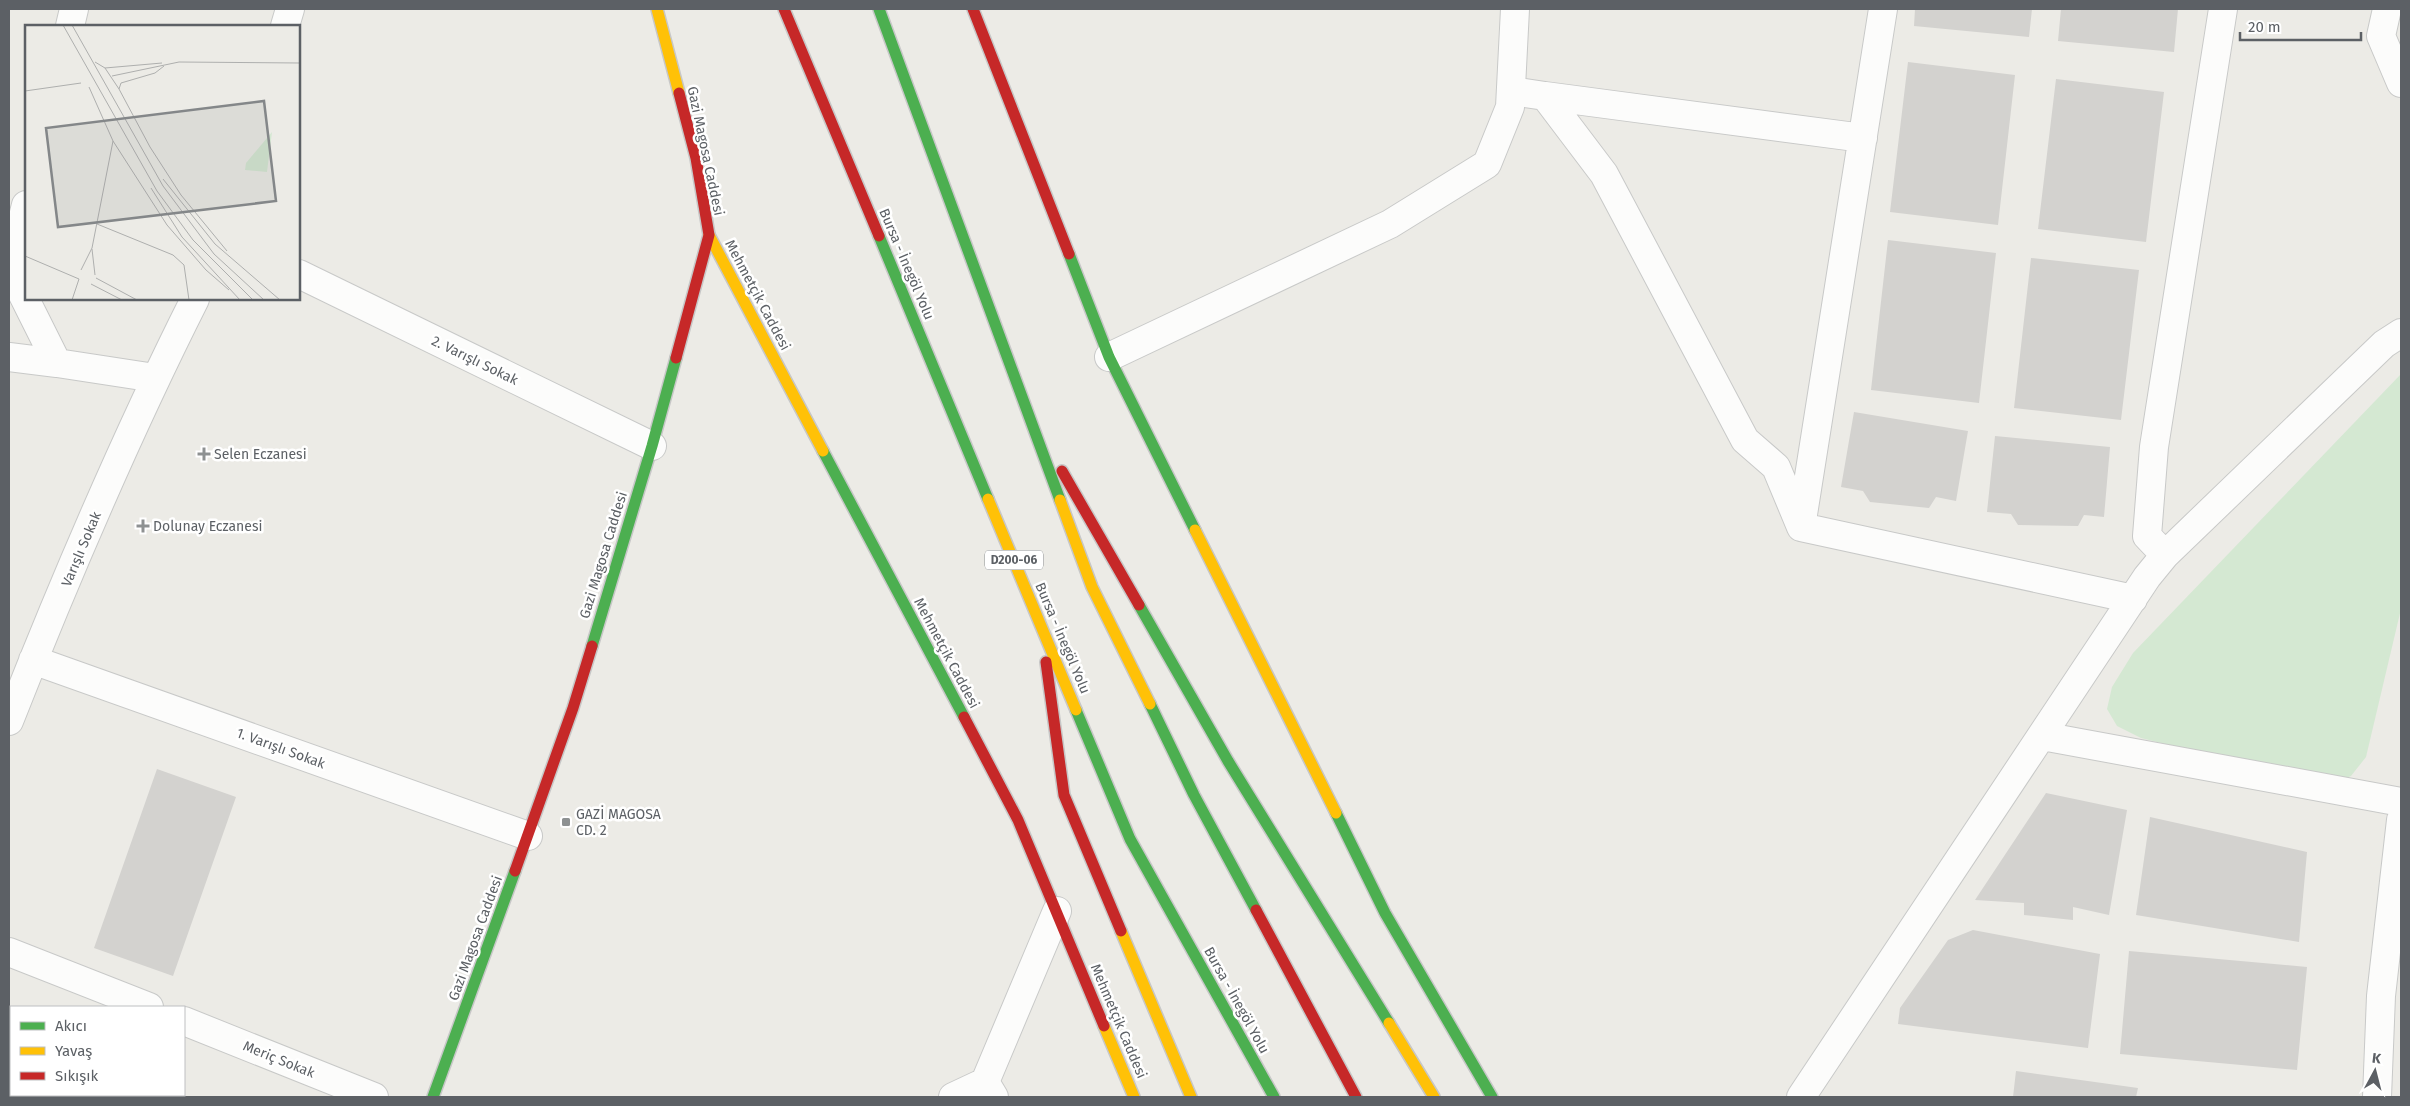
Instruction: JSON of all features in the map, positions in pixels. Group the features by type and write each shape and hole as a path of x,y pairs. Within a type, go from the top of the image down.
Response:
{"main road":[{"name":"Gazi Magosa Caddesi","path":"432,1097 528,836 572,708 652,446 709,235 696,158 657,9"},
{"name":"Bursa - İnegöl Yolu","path":"784,9 1130,839 1274,1097"},
{"path":"878,9 1020,397 1092,587 1194,795 1356,1097"},
{"path":"973,9 1109,357 1385,913 1492,1097"},
{"name":"Mehmetçik Caddesi","path":"709,235 1018,820 1134,1097"},
{"path":"1020,397 1228,761 1434,1097"},
{"path":"1040,624 1064,795 1191,1097"}],"street":[{"path":"70,25 74,9"},
{"path":"285,25 290,9"},
{"path":"1109,357 1390,224 1487,164 1510,107 1515,9"},
{"path":"1801,527 1883,9"},
{"path":"2165,555 2147,536 2154,447 2223,9"},
{"path":"2387,9 2381,36 2401,83"},
{"path":"1512,91 1863,138"},
{"path":"1545,96 1604,174 1745,440 1776,467 1801,527"},
{"path":"25,209 10,269 25,299"},
{"name":"2. Varışlı Sokak","path":"300,274 652,446"},
{"path":"26,300 57,363"},
{"name":"Varışlı Sokak","path":"9,721 33,660 156,378 195,300"},
{"path":"1801,1097 2133,599 2165,555 2384,344 2401,333"},
{"path":"9,357 156,378"},
{"path":"1801,527 2133,599"},
{"name":"1. Varışlı Sokak","path":"33,660 528,836"},
{"path":"2042,736 2401,802"},
{"path":"2377,1097 2381,996 2401,820"},
{"path":"953,1097 989,1090 1057,911"},
{"path":"9,952 146,1006"},
{"name":"Meriç Sokak","path":"185,1021 374,1097"}],"green space":[{"path":"2401,374 2401,609 2366,757 2351,776 2329,785 2141,738 2117,726 2107,709 2112,687 2133,653"}],"building":[{"path":"1915,9 2032,9 2029,37 1914,26"},
{"path":"2061,9 2178,9 2174,52 2058,41"},
{"path":"1908,62 2015,75 1998,225 1890,212"},
{"path":"2056,79 2164,92 2146,242 2038,229"},
{"path":"1888,240 1996,253 1979,403 1871,390"},
{"path":"2031,258 2139,270 2121,420 2014,408"},
{"path":"1854,412 1968,431 1956,501 1936,497 1929,508 1870,502 1863,491 1841,487"},
{"path":"1995,436 2110,447 2104,517 2084,515 2078,526 2018,525 2011,514 1987,512"},
{"path":"157,769 236,797 173,976 94,948"},
{"path":"2046,793 2127,810 2109,915 2073,907 2073,920 2024,915 2024,903 1975,900"},
{"path":"2150,817 2307,852 2299,942 2136,915"},
{"path":"1973,930 2100,954 2088,1048 1898,1024 1900,1008 1948,940"},
{"path":"2129,951 2307,967 2297,1070 2120,1054"},
{"path":"2016,1071 2138,1088 2136,1097 2013,1097"}],"traffic: fast":[{"path":"879,9 1060,500"},
{"path":"879,236 988,499"},
{"path":"1069,254 1109,357 1195,530"},
{"path":"592,646 652,446 676,358"},
{"path":"823,451 964,717"},
{"path":"1139,605 1228,761 1389,1023"},
{"path":"1150,704 1194,795 1256,910"},
{"path":"1076,710 1130,839 1274,1097"},
{"path":"1336,813 1385,913 1492,1097"},
{"path":"433,1097 515,871"}],"traffic: slow":[{"path":"657,9 679,93"},
{"path":"709,235 823,451"},
{"path":"988,499 1076,710"},
{"path":"1060,500 1092,587 1150,704"},
{"path":"1195,530 1336,813"},
{"path":"1121,931 1191,1097"},
{"path":"1389,1023 1434,1097"},
{"path":"1104,1026 1134,1097"}],"traffic: jam":[{"path":"784,9 879,236"},
{"path":"973,9 1069,254"},
{"path":"676,358 709,235 696,158 679,93"},
{"path":"1062,471 1139,605"},
{"path":"515,871 573,708 592,646"},
{"path":"1046,662 1064,795 1121,931"},
{"path":"964,717 1018,820 1104,1026"},
{"path":"1256,910 1356,1097"}],"place":[{"name":"Selen Eczanesi","path":"204,454"},
{"name":"Dolunay Eczanesi","path":"143,526"},
{"name":"GAZİ MAGOSA CD. 2","path":"566,822"}]}
